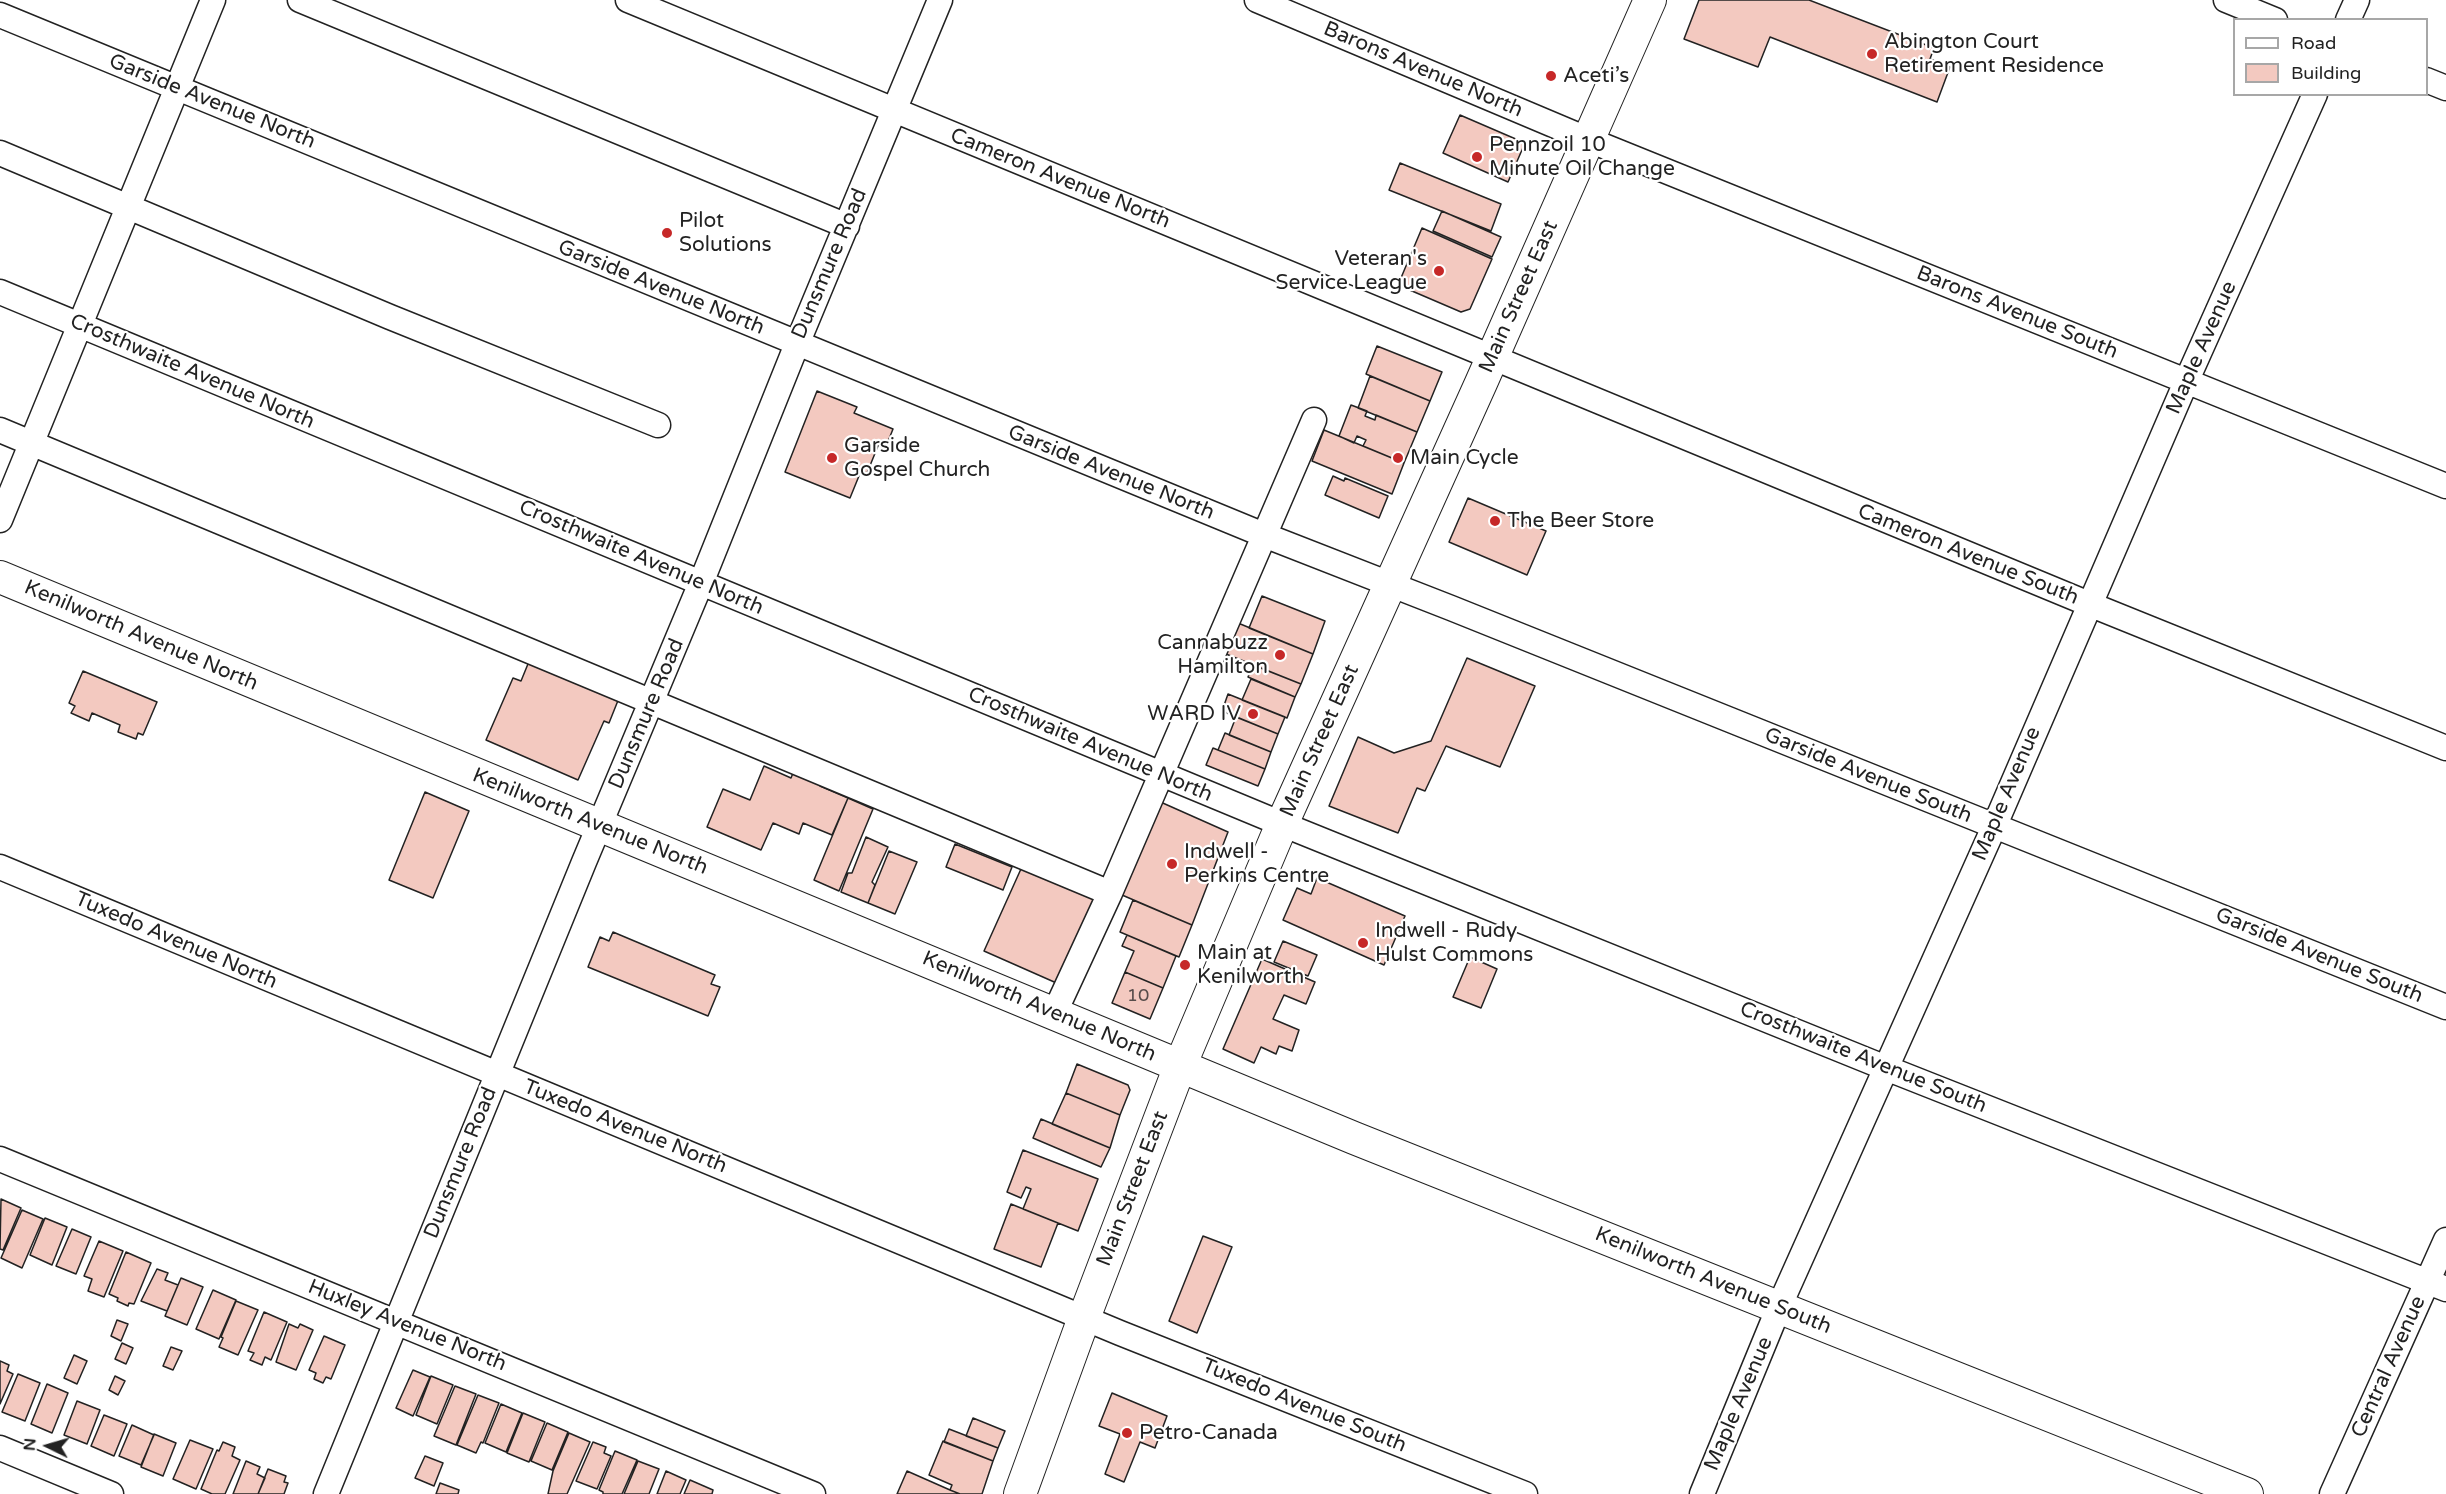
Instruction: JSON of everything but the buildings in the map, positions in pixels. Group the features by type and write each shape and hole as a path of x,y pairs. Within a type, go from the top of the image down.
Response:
{"main road":[{"name":"Main Street East","path":"1020,1494 1180,1066 1282,824 1650,0"},
{"name":"Kenilworth Avenue North","path":"0,577 1180,1066"},
{"name":"Kenilworth Avenue South","path":"1180,1066 2247,1494"}],"street":[{"path":"0,520 213,0"},
{"path":"300,0 847,226"},
{"name":"Cameron Avenue North","path":"628,0 1492,358"},
{"name":"Dunsmure Road","path":"326,1494 940,0"},
{"name":"Barons Avenue North","path":"1257,0 1589,140"},
{"path":"2226,0 2270,18"},
{"path":"2349,18 2357,0"},
{"name":"Garside Avenue North","path":"0,15 1264,536 1391,584"},
{"path":"2428,80 2446,88"},
{"name":"Maple Avenue","path":"1702,1494 1779,1307 1994,827 2186,382 2314,96"},
{"name":"Barons Avenue South","path":"1589,140 2446,486"},
{"path":"0,153 390,317 658,425"},
{"name":"Crosthwaite Avenue North","path":"0,292 1282,824"},
{"name":"Cameron Avenue South","path":"1492,358 2446,748"},
{"path":"1054,1014 1110,893 1314,420"},
{"path":"0,430 1110,893"},
{"name":"Garside Avenue South","path":"1391,584 2446,1007"},
{"name":"Crosthwaite Avenue South","path":"1282,824 1886,1068 2437,1286"},
{"name":"Tuxedo Avenue North","path":"0,867 1084,1318"},
{"name":"Huxley Avenue North","path":"0,1159 813,1494"},
{"name":"Central Avenue","path":"2332,1494 2437,1286 2446,1240"},
{"name":"Tuxedo Avenue South","path":"1084,1318 1525,1494"},
{"path":"0,1448 111,1494"}],"place":[{"name":"Abington Court Retirement Residence","path":"1872,54"},
{"name":"Aceti’s","path":"1551,76"},
{"name":"Pennzoil 10 Minute Oil Change","path":"1477,157"},
{"name":"Pilot Solutions","path":"667,233"},
{"name":"Veteran's Service League","path":"1439,271"},
{"name":"Garside Gospel Church","path":"832,458"},
{"name":"Main Cycle","path":"1398,458"},
{"name":"The Beer Store","path":"1495,521"},
{"name":"Cannabuzz Hamilton","path":"1280,655"},
{"name":"WARD IV","path":"1253,714"},
{"name":"Indwell - Perkins Centre","path":"1172,864"},
{"name":"Indwell - Rudy Hulst Commons","path":"1363,943"},
{"name":"Main at Kenilworth","path":"1185,965"},
{"name":"Petro-Canada","path":"1127,1433"}]}
